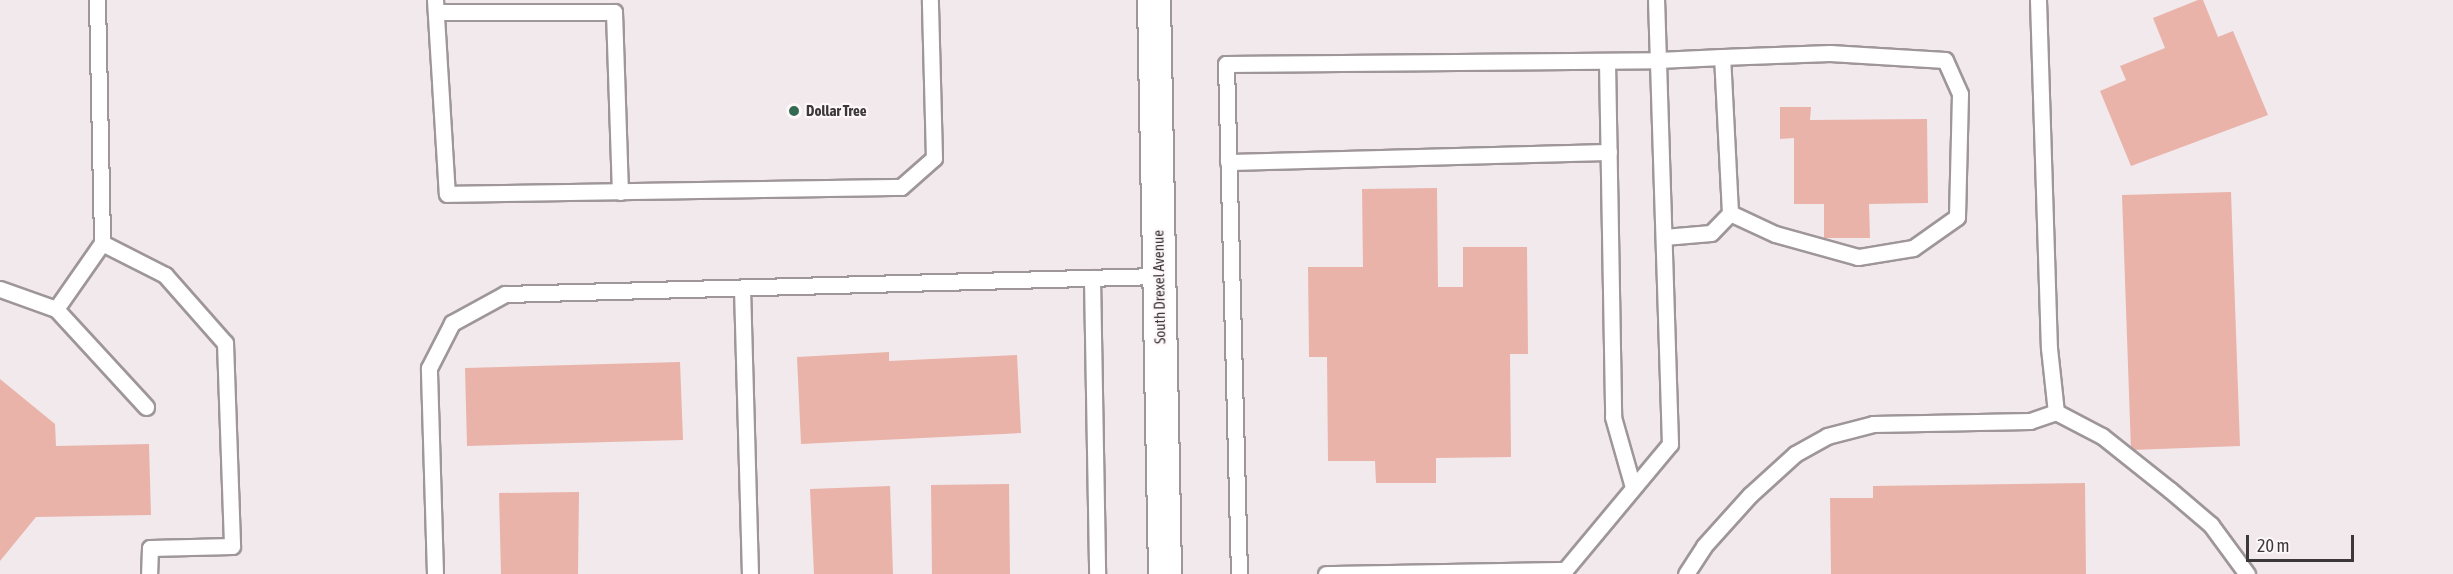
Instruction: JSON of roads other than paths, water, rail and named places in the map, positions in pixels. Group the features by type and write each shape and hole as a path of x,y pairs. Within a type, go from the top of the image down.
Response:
{"street":[{"name":"South Drexel Avenue","path":"1154,0 1165,574"}],"lane":[{"path":"56,309 102,243 97,0"},
{"path":"620,192 614,12 436,6 447,194 620,192 901,187 934,158 930,0"},
{"path":"1326,574 1564,570 1670,444 1656,0"},
{"path":"2038,0 2049,348 2056,412"},
{"path":"1239,574 1226,64 1658,60 1830,52 1945,60 1960,94 1957,217 1913,248 1858,257 1775,234 1730,213"},
{"path":"1664,237 1711,233 1730,213 1722,57"},
{"path":"1607,61 1613,417 1633,488"},
{"path":"1228,162 1609,152"},
{"path":"102,243 165,275 225,343 232,546 150,549 149,574"},
{"path":"435,574 429,368 452,323 504,294 1159,276"},
{"path":"1092,278 1096,574"},
{"path":"742,288 750,574"},
{"path":"0,289 56,309 146,407"},
{"path":"1686,574 1704,546 1750,495 1795,454 1827,436 1873,424 2030,421 2056,412 2102,436 2170,490 2211,525 2247,574"}],"place":[{"name":"Dollar Tree","path":"794,111"}]}
